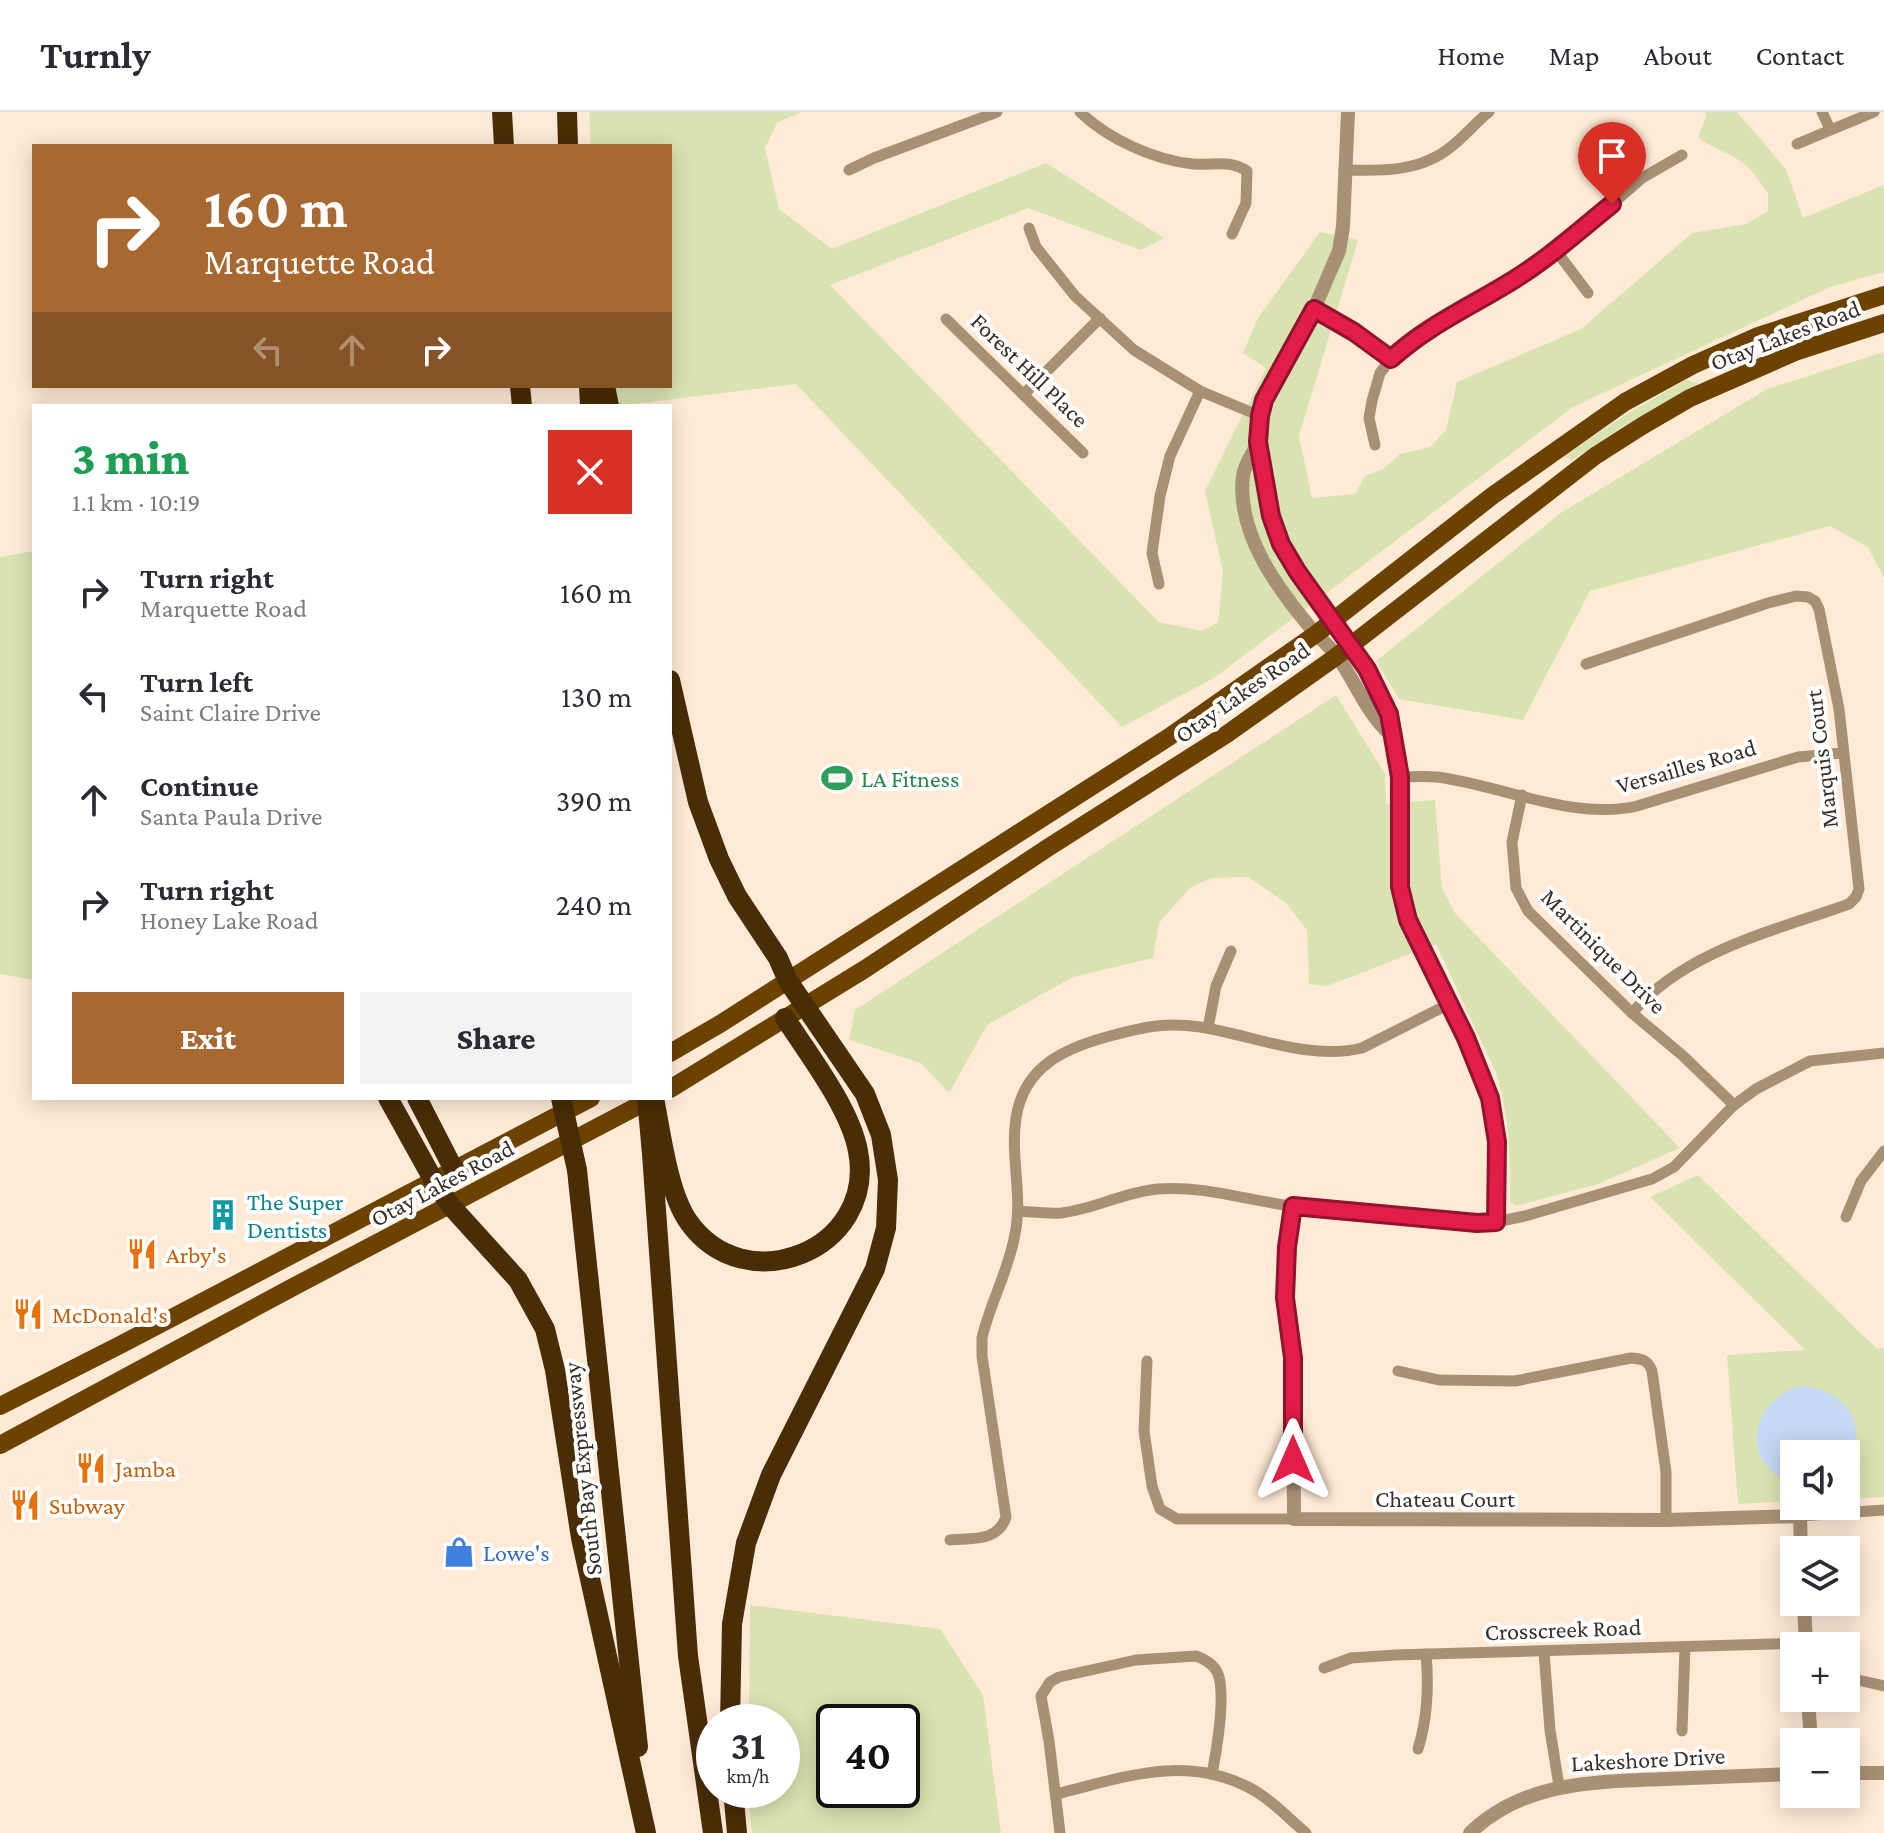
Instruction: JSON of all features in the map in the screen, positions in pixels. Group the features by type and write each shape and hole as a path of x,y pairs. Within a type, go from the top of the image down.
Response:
{"highway":[{"path":"502,112 504,144"},
{"path":"567,112 568,144"},
{"path":"672,689 698,802 711,841 737,896 778,958 788,981 871,1107 887,1165 888,1214 880,1256 781,1453 753,1520 740,1567 734,1605 730,1704"},
{"path":"657,1145 683,1213 702,1237 718,1249 747,1260 778,1261 807,1252 832,1235 845,1220 854,1202 859,1183 859,1153 850,1126 822,1070 785,1018"},
{"path":"389,1100 450,1205 518,1280 540,1316 550,1342 581,1538 648,1833"},
{"path":"418,1100 454,1170"},
{"path":"561,1100 577,1170"},
{"name":"South Bay Expressway","path":"573,1100 577,1170 648,1833"},
{"path":"652,1100 688,1656 713,1833"},
{"path":"735,1808 737,1833"}],"main road":[{"name":"Otay Lakes Road","path":"672,1052 1099,783 1316,634 1492,496 1625,402 1693,365 1758,336 1884,295"},
{"name":"Otay Lakes Road","path":"672,1088 1216,742 1343,650 1595,456 1642,426 1690,398 1795,352 1884,323"},
{"name":"Otay Lakes Road","path":"0,1406 587,1100"},
{"name":"Otay Lakes Road","path":"0,1445 648,1100"}],"street":[{"path":"849,170 997,112"},
{"path":"1080,112 1115,137 1151,153 1192,164 1234,163 1247,171 1246,203 1232,234"},
{"path":"1348,112 1343,227 1339,251 1314,309 1264,400 1258,442 1271,516 1281,544 1332,620 1376,722 1391,735 1400,777 1401,896 1408,920 1447,1005 1466,1038 1490,1098 1497,1142 1496,1222"},
{"path":"1822,112 1830,129"},
{"path":"1797,144 1874,112"},
{"path":"1344,170 1394,170 1424,163 1451,147 1484,114"},
{"path":"1375,445 1369,418 1372,401 1380,373 1391,359 1429,328 1557,252 1642,178 1682,155"},
{"path":"1029,228 1036,247 1064,283 1134,350 1200,391 1260,416"},
{"path":"1557,252 1588,293"},
{"path":"1314,309 1354,332 1391,359"},
{"path":"1025,393 1100,318"},
{"name":"Forest Hill Place","path":"946,319 1083,453"},
{"path":"1159,584 1152,553 1160,496 1170,456 1200,391"},
{"path":"1258,442 1243,472 1243,508 1254,541 1272,576 1316,634 1343,650"},
{"name":"Marquis Court","path":"1586,664 1768,603 1796,596 1808,597 1815,601 1822,621 1839,709 1859,889 1853,901 1753,937 1690,966 1648,993 1632,1013"},
{"name":"Versailles Road","path":"1400,777 1436,777 1579,808 1617,809 1637,806 1798,757 1842,753"},
{"name":"Martinique Drive","path":"1522,795 1512,842 1516,888 1534,918 1632,1013 1734,1105"},
{"path":"1208,1028 1216,986 1231,951"},
{"path":"950,1540 989,1537 999,1531 1006,1517 981,1347 1015,1235 1018,1211 1014,1161 1016,1116 1022,1094 1040,1067 1073,1046 1150,1025 1178,1024 1208,1028 1322,1052 1347,1052 1362,1048 1447,1005"},
{"path":"1018,1211 1061,1213 1125,1195 1180,1188 1293,1206 1477,1223 1496,1222 1652,1179 1687,1156 1734,1105 1756,1089 1810,1061 1884,1053"},
{"path":"1846,1217 1861,1181 1884,1151"},
{"path":"1293,1206 1287,1247 1285,1298 1293,1358 1294,1519"},
{"path":"1398,1371 1439,1380 1515,1381 1631,1358 1642,1359 1649,1363 1652,1371 1666,1472 1666,1520"},
{"name":"Chateau Court","path":"1147,1361 1144,1431 1152,1486 1160,1509 1177,1519 1666,1520 1780,1517"},
{"name":"Chateau Court","path":"1860,1512 1884,1510"},
{"name":"Crosscreek Road","path":"1324,1668 1351,1658 1426,1654 1780,1645"},
{"path":"1682,1731 1685,1647"},
{"path":"1544,1652 1550,1730 1559,1786"},
{"path":"1418,1749 1425,1728 1429,1686 1426,1654"},
{"path":"1060,1833 1041,1696 1044,1689 1059,1677 1136,1660 1196,1656 1206,1659 1219,1677 1219,1735 1212,1774"},
{"path":"1860,1681 1884,1686"},
{"path":"1056,1794 1154,1771 1186,1769 1212,1774 1248,1787 1306,1833"},
{"path":"1860,1773 1884,1773"},
{"name":"Lakeshore Drive","path":"1470,1833 1486,1817 1506,1806 1559,1786 1780,1775"}],"green space":[{"path":"589,112 802,112 777,123 765,148 779,209 832,249 1046,163 1164,238 1141,250 1028,208 830,285 1159,622 1202,631 1218,622 1223,572 1205,491 1266,368 1243,353 1258,318 1320,232 1358,240 1299,436 1312,498 1355,494 1365,476 1383,469 1400,454 1430,447 1446,430 1457,382 1581,329 1692,233 1746,224 1768,211 1768,193 1750,169 1698,137 1705,112 1737,112 1786,169 1803,218 1884,185 1884,272 1830,287 1573,407 1214,678 1122,727 796,384 617,404 615,388 672,388 672,144 591,144"},
{"path":"1884,352 1884,578 1868,547 1830,526 1590,591 1523,720 1399,699 1376,661 1562,512 1767,389"},
{"path":"1686,380 1699,383 1630,422 1572,460 1564,456 1624,416"},
{"path":"32,551 32,980 0,974 0,557"},
{"path":"1336,695 1385,774 1386,804 1435,800 1442,888 1455,913 1680,1148 1598,1184 1516,1206 1510,1202 1507,1121 1501,1089 1436,944 1327,986 1309,984 1307,930 1286,903 1248,877 1212,878 1191,887 1159,923 1153,958 1073,977 987,1025 949,1093 921,1063 849,1040 855,1010"},
{"path":"1698,1175 1877,1349 1884,1348 1884,1497 1860,1498 1860,1440 1780,1440 1780,1502 1738,1504 1727,1355 1805,1350 1650,1197"},
{"path":"750,1605 940,1629 983,1695 1001,1833 752,1833 750,1808 800,1808 800,1704 749,1704"}],"water":[{"path":"1800,1386 1829,1393 1849,1411 1854,1422 1855,1440 1780,1440 1780,1476 1777,1475 1758,1450 1757,1434 1769,1405 1782,1394"}],"place":[{"name":"LA Fitness","path":"837,778"},
{"name":"The Super Dentists","path":"223,1215"},
{"name":"Arby's","path":"142,1254"},
{"name":"McDonald's","path":"28,1314"},
{"name":"Jamba","path":"91,1468"},
{"name":"Subway","path":"25,1505"},
{"name":"Lowe's","path":"459,1552"}],"route":[{"path":"1293,1460 1293,1358 1285,1298 1287,1247 1293,1206 1477,1223 1496,1222 1497,1142 1490,1098 1477,1063 1447,1005 1403,904 1400,887 1400,777 1389,714 1367,669 1297,571 1281,544 1271,516 1258,442 1264,400 1314,309 1354,332 1391,359 1429,328 1557,252 1612,204"}]}
